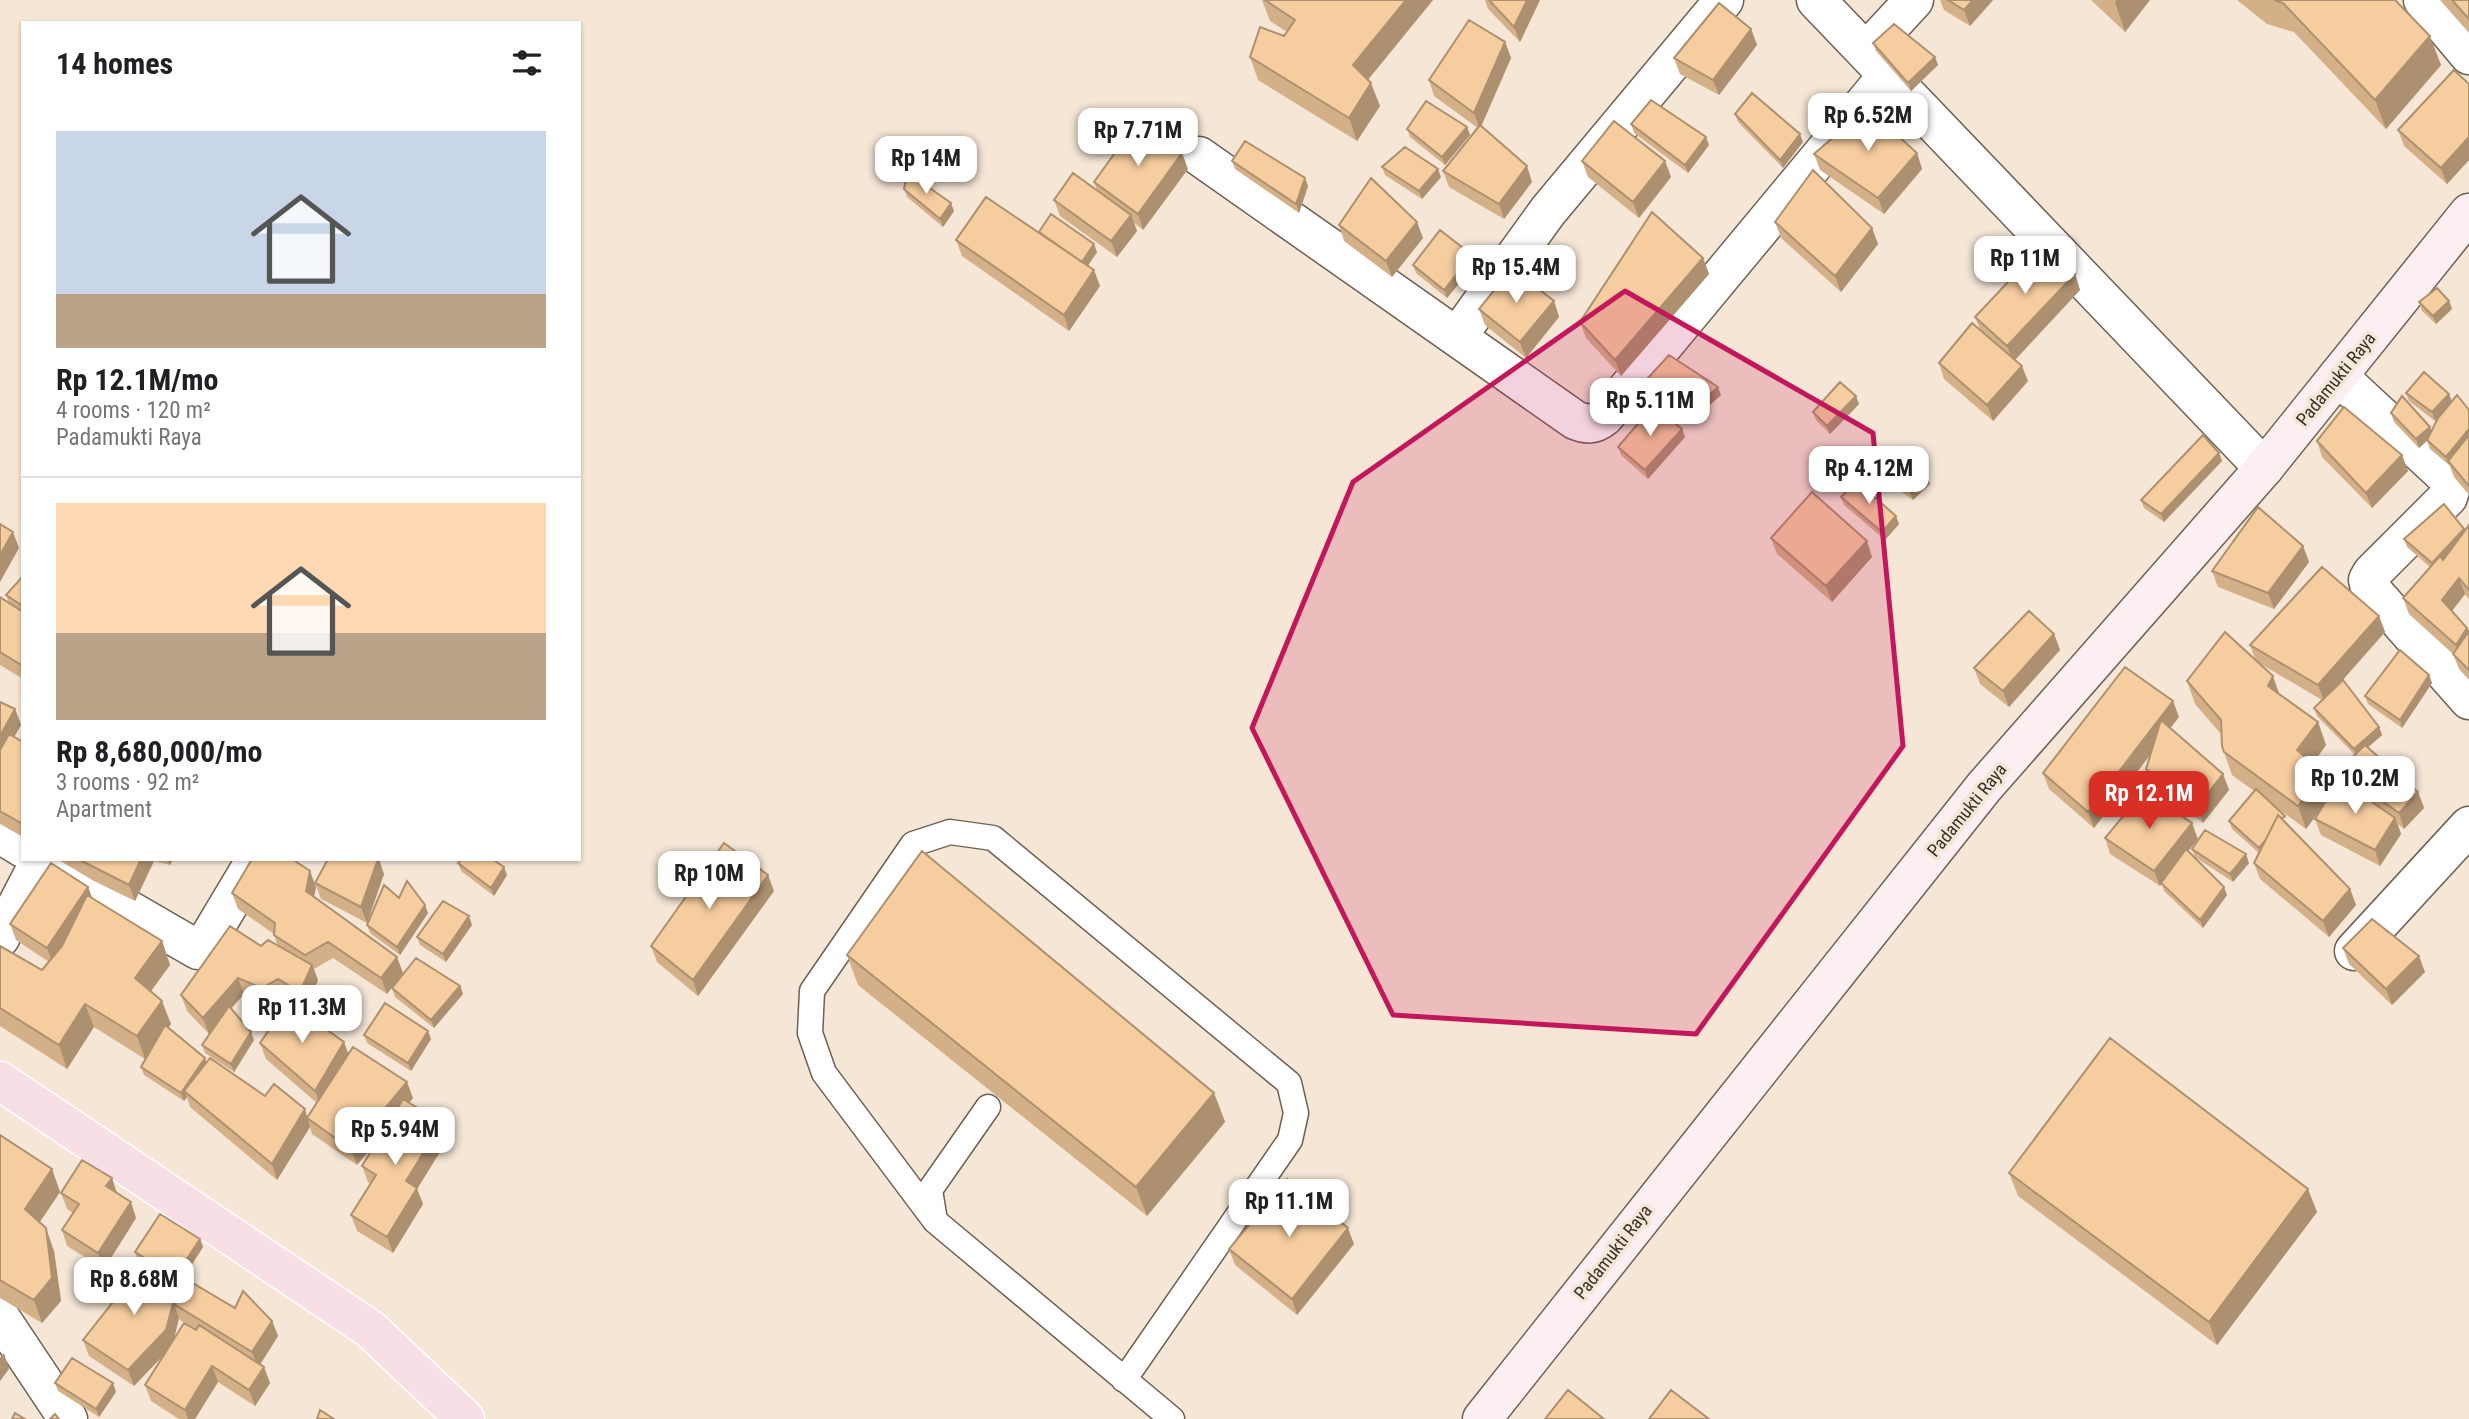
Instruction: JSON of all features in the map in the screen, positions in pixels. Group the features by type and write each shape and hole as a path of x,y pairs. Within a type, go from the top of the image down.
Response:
{"main road":[{"path":"0,1081 370,1329 465,1419"}],"street":[{"path":"1457,337 1548,211 1724,0"},
{"path":"1815,0 2264,468"},
{"path":"1199,156 1575,420 1587,424 1597,423 1877,64 1914,0"},
{"path":"2423,0 2469,55"},
{"name":"Padamukti Raya","path":"1482,1419 1984,787 2264,468 2469,213"},
{"path":"2337,376 2448,478 2451,487 2448,496 2368,580 2370,588 2469,700"},
{"path":"2354,951 2469,826"},
{"path":"0,834 21,847"},
{"path":"0,938 40,861"},
{"path":"44,861 198,950 203,948 255,861"},
{"path":"0,1317 68,1419"}],"lane":[{"path":"1124,1380 1290,1140 1296,1113 1289,1083 993,838 950,832 913,844 812,991 810,1033 824,1073 934,1222 1124,1380 1172,1419"},
{"path":"934,1222 930,1190 988,1107"}],"highlighted area":[{"path":"1625,291 1873,433 1903,746 1696,1034 1393,1015 1252,728 1353,482"}],"building":[{"path":"1265,0 1406,0 1353,65 1371,83 1349,118 1250,57 1260,27 1284,36 1295,20"},
{"path":"1489,0 1527,0 1514,27"},
{"path":"1948,0 1973,0 1964,10"},
{"path":"2274,0 2395,0 2430,36 2375,100 2283,3"},
{"path":"2452,0 2469,0 2469,19"},
{"path":"1719,3 1751,29 1713,80 1674,58"},
{"path":"1469,20 1505,42 1474,113 1429,80"},
{"path":"1894,24 1935,57 1908,83 1873,43"},
{"path":"2454,70 2469,84 2469,137 2441,168 2398,130"},
{"path":"1752,93 1800,134 1780,160 1735,114"},
{"path":"1651,100 1706,137 1685,165 1631,124"},
{"path":"1426,101 1467,127 1442,157 1407,129"},
{"path":"1867,108 1917,153 1878,198 1814,154"},
{"path":"1138,121 1182,153 1138,214 1094,182"},
{"path":"1614,121 1665,161 1633,202 1582,161"},
{"path":"1480,125 1527,166 1499,204 1443,171"},
{"path":"1245,141 1305,178 1296,204 1232,161"},
{"path":"1405,147 1438,169 1419,191 1382,167"},
{"path":"1813,170 1872,228 1835,276 1775,222"},
{"path":"907,172 951,203 940,219 904,189"},
{"path":"1073,173 1131,215 1111,241 1054,200"},
{"path":"1371,178 1417,222 1386,261 1339,225"},
{"path":"986,197 1094,270 1064,315 956,240"},
{"path":"1652,212 1703,258 1615,360 1580,322"},
{"path":"1051,214 1094,244 1082,262 1039,232"},
{"path":"1440,230 1472,255 1444,290 1413,265"},
{"path":"2043,245 2075,274 2007,346 1975,317"},
{"path":"1512,268 1554,301 1520,342 1479,309"},
{"path":"2437,288 2449,301 2433,316 2419,302"},
{"path":"1972,323 2022,366 1987,405 1939,363"},
{"path":"1669,355 1718,387 1690,412 1646,380"},
{"path":"2424,372 2449,394 2432,412 2406,393"},
{"path":"1840,382 1856,396 1827,426 1813,412"},
{"path":"2457,395 2469,410 2469,429 2446,457 2427,440 2438,418"},
{"path":"2402,396 2430,427 2416,439 2391,413"},
{"path":"1654,405 1682,429 1645,470 1618,447"},
{"path":"2344,407 2402,455 2366,493 2317,441"},
{"path":"2203,435 2219,453 2161,514 2141,500"},
{"path":"2469,435 2469,486 2448,461"},
{"path":"1904,461 1927,476 1910,492 1886,475"},
{"path":"1856,481 1896,516 1882,532 1841,497"},
{"path":"1812,492 1867,541 1826,586 1771,538"},
{"path":"2444,504 2464,529 2432,563 2404,539"},
{"path":"2258,507 2303,546 2268,593 2212,571"},
{"path":"0,524 13,532 0,555"},
{"path":"2469,525 2469,590 2459,578 2442,600 2467,628 2456,645 2403,598 2440,556 2443,560"},
{"path":"2322,567 2379,616 2318,685 2250,645"},
{"path":"21,578 21,605 6,595"},
{"path":"0,597 21,611 21,665 0,652"},
{"path":"2029,611 2054,634 2003,691 1974,668"},
{"path":"2469,631 2469,670 2453,654"},
{"path":"2225,632 2273,676 2268,686 2318,722 2297,750 2323,772 2298,806 2224,752 2221,720 2187,681"},
{"path":"2400,650 2429,675 2400,720 2365,696"},
{"path":"2125,667 2173,701 2088,812 2043,773"},
{"path":"2343,680 2379,727 2354,749 2314,708"},
{"path":"0,702 15,709 0,736"},
{"path":"2161,720 2223,774 2197,807 2146,769"},
{"path":"9,734 21,741 21,823 0,811 0,750"},
{"path":"2365,745 2418,792 2399,813 2339,770"},
{"path":"2339,779 2395,818 2375,850 2315,819"},
{"path":"2256,789 2285,816 2282,819 2278,815 2259,848 2229,821"},
{"path":"2144,791 2192,823 2154,871 2105,838"},
{"path":"2278,815 2350,889 2323,921 2254,863"},
{"path":"2205,830 2246,854 2230,874 2192,849"},
{"path":"724,843 768,875 693,980 651,946"},
{"path":"2186,849 2224,887 2200,920 2161,883"},
{"path":"922,851 1214,1093 1136,1187 847,955"},
{"path":"82,861 140,861 129,885"},
{"path":"251,861 295,861 310,871 306,891 397,957 381,978 328,942 305,955 274,935 275,923 232,893"},
{"path":"327,861 377,861 361,907 315,883"},
{"path":"495,861 504,867 491,888 458,863"},
{"path":"51,863 88,887 47,948 10,924"},
{"path":"407,881 425,905 397,947 367,925 384,885 399,898"},
{"path":"87,895 162,941 135,978 162,1001 137,1036 85,1004 59,1045 0,1008 0,946 42,970 62,946"},
{"path":"443,901 469,916 443,954 417,937"},
{"path":"2372,919 2419,956 2386,989 2343,948"},
{"path":"230,926 261,946 268,940 312,965 300,992 278,979 262,988 238,978 203,1018 181,995"},
{"path":"416,958 460,986 431,1020 392,988"},
{"path":"288,1002 344,1042 315,1091 260,1043"},
{"path":"385,1003 428,1031 408,1063 364,1035"},
{"path":"229,1006 251,1032 231,1064 202,1045"},
{"path":"165,1025 205,1058 181,1093 141,1067"},
{"path":"2110,1038 2308,1189 2209,1322 2009,1173"},
{"path":"353,1047 407,1082 351,1149 307,1118"},
{"path":"210,1058 265,1096 274,1084 305,1109 272,1164 184,1091"},
{"path":"403,1099 442,1123 406,1181 417,1188 387,1237 351,1215 376,1175 362,1166"},
{"path":"0,1135 52,1169 25,1209 46,1228 52,1278 34,1300 0,1280"},
{"path":"82,1160 112,1178 106,1186 131,1202 98,1253 62,1230 79,1204 61,1193"},
{"path":"1287,1179 1348,1228 1292,1299 1229,1249"},
{"path":"160,1214 200,1239 175,1277 135,1252"},
{"path":"134,1261 177,1288 166,1330 128,1370 83,1340 116,1298"},
{"path":"191,1282 235,1308 243,1291 272,1321 252,1352 174,1304"},
{"path":"184,1323 196,1330 199,1325 264,1367 249,1390 212,1366 185,1410 145,1385"},
{"path":"72,1358 113,1383 96,1409 55,1383"},
{"path":"1568,1390 1604,1419 1545,1419"},
{"path":"1671,1390 1709,1419 1649,1419"},
{"path":"320,1410 334,1419 317,1419"},
{"path":"15,1413 25,1419 12,1419"}]}
